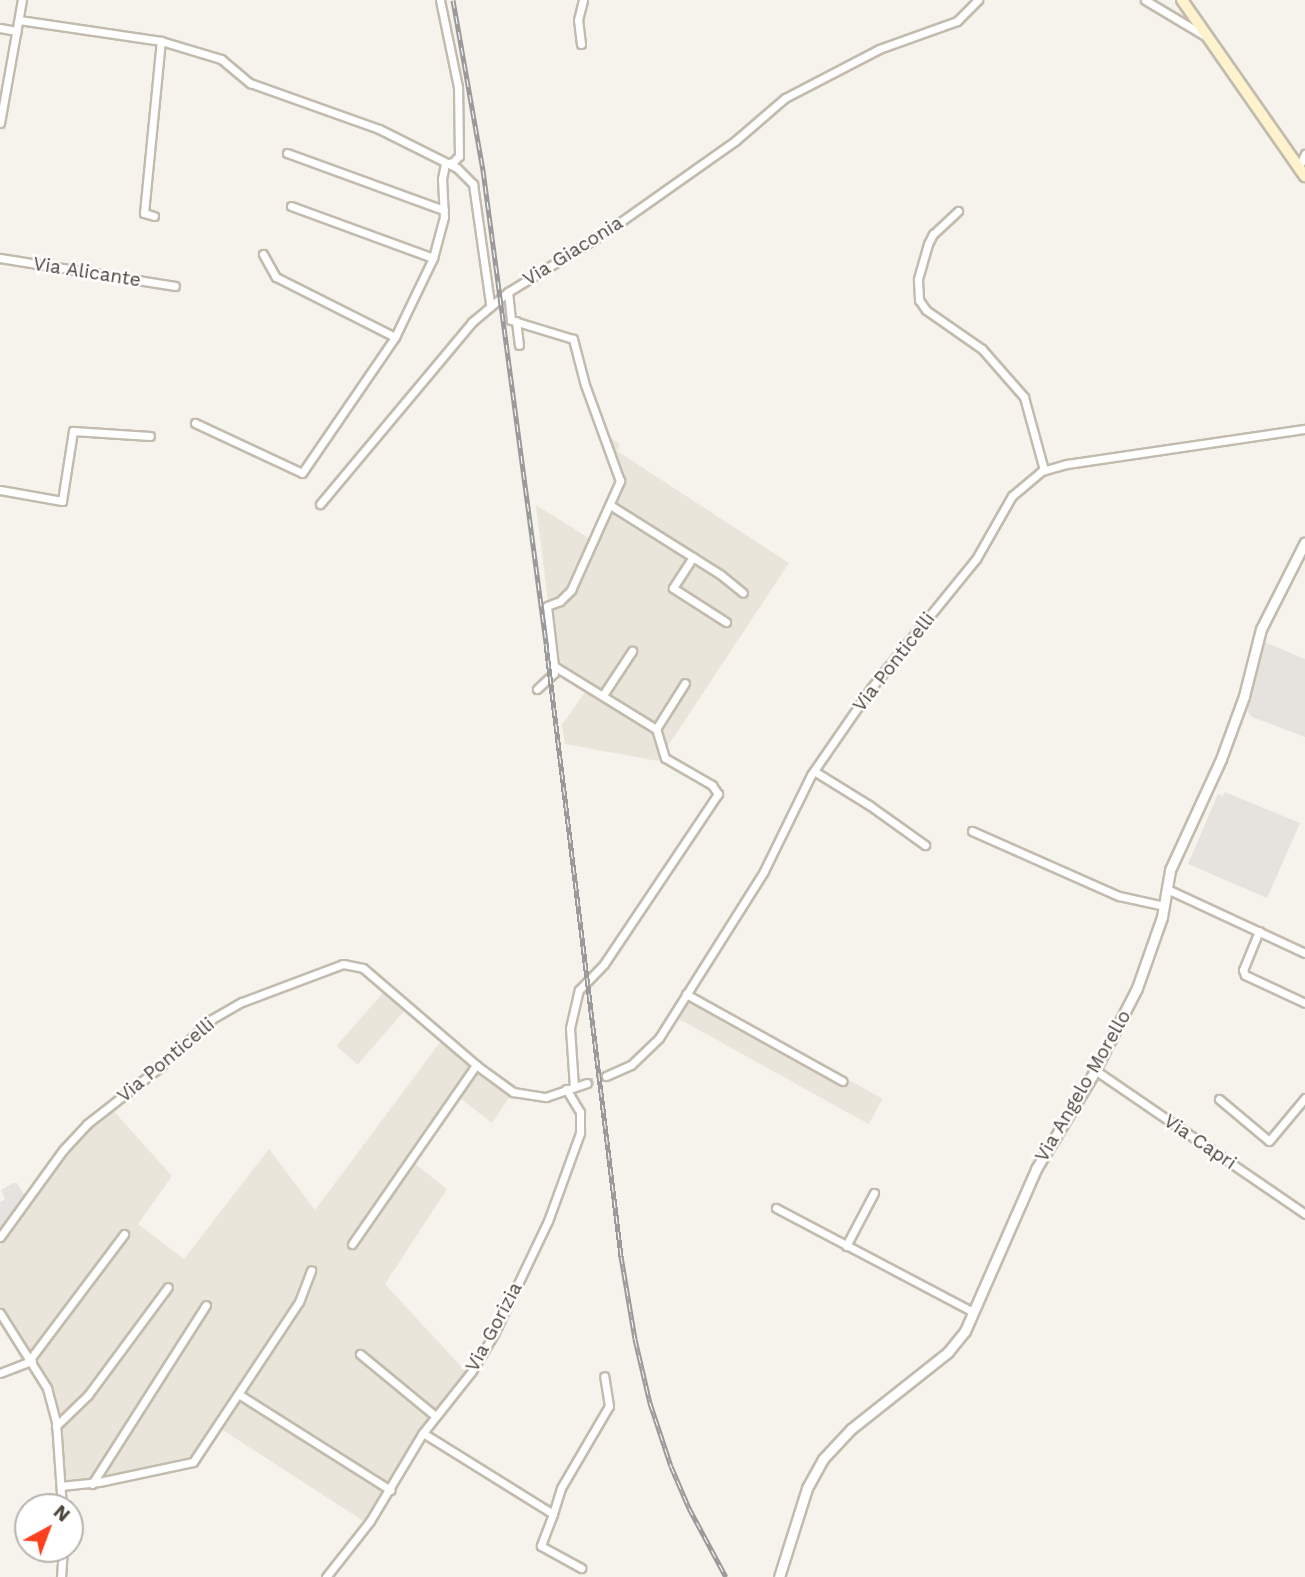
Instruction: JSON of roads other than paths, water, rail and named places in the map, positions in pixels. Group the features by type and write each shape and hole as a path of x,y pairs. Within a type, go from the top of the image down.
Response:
{"main road":[{"path":"1181,0 1301,173"}],"street":[{"path":"0,123 3,87 22,0"},
{"path":"440,0 458,87 460,121 459,156 453,162 445,164"},
{"path":"581,44 578,20 583,0"},
{"name":"Via Giaconia","path":"519,345 516,321 511,320 508,292 609,230 678,182 735,141 785,98 879,49 957,21 978,0"},
{"path":"1145,0 1209,38"},
{"path":"19,20 161,41 221,59 250,83 379,129 412,143 466,174 473,184 490,304"},
{"path":"0,28 17,32"},
{"path":"154,216 145,213 161,41"},
{"path":"287,153 444,210"},
{"path":"1301,173 1305,154"},
{"path":"195,423 302,473 395,337 433,258 444,210 442,179 445,164"},
{"path":"291,206 433,258"},
{"path":"958,211 933,234 928,244 918,280 919,300 926,310 982,349 1024,397 1044,470"},
{"path":"263,254 276,277 395,337"},
{"name":"Via Alicante","path":"0,258 175,286"},
{"path":"320,504 472,321 508,292"},
{"path":"516,321 573,339 585,386 620,481 571,590 559,601 547,606 554,673 537,689"},
{"name":"Via Ponticelli","path":"606,1076 631,1065 659,1038 764,871 814,771 871,688 976,559 1012,496 1044,470 1067,464 1305,429"},
{"path":"0,490 62,501 73,430 150,436"},
{"path":"610,505 693,557 743,593"},
{"name":"Via Angelo Morello","path":"779,1577 807,1488 822,1459 851,1429 956,1345 973,1312 1036,1170 1095,1070 1137,988 1164,906 1175,858 1221,760 1244,696 1261,629 1305,542"},
{"path":"693,557 673,588 726,622"},
{"path":"603,695 632,651"},
{"path":"554,666 656,729 665,758 712,785 718,794 604,964 577,994 570,1028 570,1088"},
{"path":"656,729 685,683"},
{"path":"814,771 869,805 925,845"},
{"path":"972,831 1119,896 1164,906"},
{"path":"1167,889 1305,953"},
{"path":"1259,931 1243,970 1245,975 1305,1003"},
{"name":"Via Ponticelli","path":"0,1237 63,1150 87,1124 160,1067 212,1019 242,1002 343,964 363,968 477,1065 513,1092 546,1097 587,1083"},
{"path":"686,994 842,1081"},
{"path":"352,1244 477,1065"},
{"name":"Via Capri","path":"1095,1070 1305,1214"},
{"name":"Via Gorizia","path":"326,1577 370,1521 434,1415 481,1356 548,1221 580,1133 580,1112 570,1088"},
{"path":"1219,1099 1269,1141 1305,1098"},
{"path":"846,1246 874,1193"},
{"path":"776,1208 973,1312"},
{"path":"0,1373 31,1360 124,1234"},
{"path":"61,1486 92,1484 193,1462 299,1302 311,1270"},
{"path":"56,1426 88,1395 168,1287"},
{"path":"92,1484 206,1305"},
{"path":"0,1312 47,1388 56,1426 61,1493"},
{"path":"360,1354 434,1415"},
{"path":"581,1568 541,1546 561,1488 609,1406 604,1376"},
{"path":"240,1395 390,1490"},
{"path":"423,1433 553,1514"}],"tunnel":[{"path":"587,1083 606,1076"}],"railway":[{"path":"453,0 483,170 546,644 621,1256 635,1339 650,1403 671,1466 689,1508 726,1577"}]}
